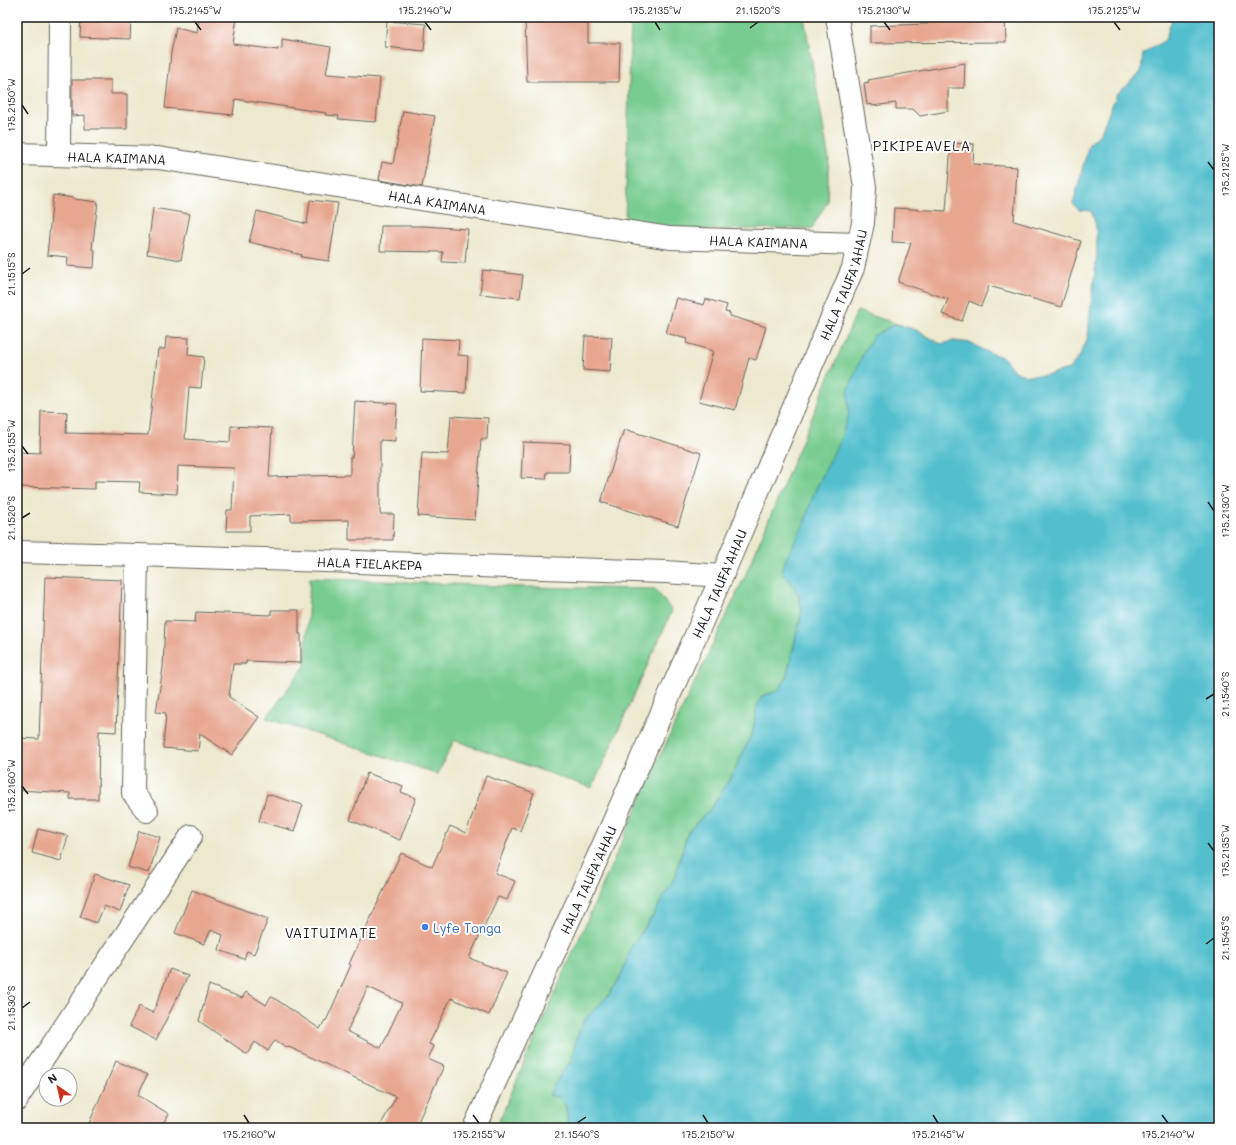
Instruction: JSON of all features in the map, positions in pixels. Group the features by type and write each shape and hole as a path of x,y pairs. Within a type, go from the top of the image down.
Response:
{"street":[{"path":"59,154 60,17"},
{"name":"HALA TAUFA'AHAU","path":"474,1128 601,850 722,576 853,268 863,223 865,187 836,17"},
{"name":"HALA KAIMANA","path":"17,154 158,158 670,238 858,244"},
{"name":"HALA FIELAKEPA","path":"17,552 657,571 722,576"},
{"path":"137,555 133,793 147,811"},
{"path":"17,1100 191,836"}],"green space":[{"path":"631,17 804,17 829,160 827,202 812,228 675,230 625,222"},
{"path":"857,311 916,330 941,344 798,593 802,611 786,679 778,691 757,706 753,731 734,772 712,807 688,832 676,875 654,914 632,946 620,978 608,996 584,1020 576,1040 571,1061 559,1077 550,1095 560,1097 566,1106 568,1128 496,1128 658,760 745,576"},
{"path":"310,578 521,587 655,589 672,611 592,788 454,740 438,774 266,718 305,666"}],"water":[{"path":"1172,17 1219,17 1219,1128 568,1128 566,1106 559,1097 549,1095 559,1077 571,1061 576,1040 584,1020 608,996 620,978 632,946 654,914 676,875 688,832 712,807 734,772 753,731 757,706 762,696 778,691 786,679 802,611 798,593 781,570 804,524 813,495 841,438 849,413 848,391 863,353 873,336 895,324 916,330 941,344 954,341 972,343 983,350 1004,358 1014,371 1027,376 1046,375 1069,369 1080,356 1088,337 1097,255 1096,225 1091,211 1079,210 1073,204 1089,144 1100,134 1117,94 1141,72 1143,54 1165,40"}],"building":[{"path":"81,17 131,17 130,39 80,37"},
{"path":"199,17 237,17 233,44 278,50 278,48 282,49 282,39 331,47 326,74 380,78 376,122 338,119 339,116 325,115 326,113 235,99 233,115 165,108 171,53 176,28 197,33"},
{"path":"525,17 588,17 588,43 620,43 619,82 527,82"},
{"path":"927,17 1005,17 1006,42 870,43 870,26 927,24"},
{"path":"387,21 426,24 424,51 385,47"},
{"path":"965,63 964,88 948,88 948,111 920,116 913,109 896,109 896,103 872,106 872,104 867,105 864,83 869,82 868,80"},
{"path":"72,80 111,80 111,94 127,94 127,129 85,129 85,115 72,116"},
{"path":"403,111 435,116 422,187 379,180 382,162 393,164"},
{"path":"951,143 974,144 973,164 1017,167 1014,221 1081,241 1061,307 989,286 981,306 969,301 962,321 942,314 948,299 898,282 911,243 892,242 894,208 946,211"},
{"path":"53,195 98,202 92,249 95,250 94,268 67,266 68,257 47,255"},
{"path":"310,200 338,203 329,261 301,257 302,255 249,242 257,211 307,224"},
{"path":"153,208 190,214 181,260 147,254"},
{"path":"381,226 423,226 468,229 465,263 442,262 443,252 380,251"},
{"path":"483,270 523,275 520,298 480,294"},
{"path":"676,298 704,305 706,299 727,305 725,312 730,313 730,316 766,327 756,360 749,358 735,410 699,401 713,351 686,343 687,339 666,333"},
{"path":"585,336 612,337 610,372 583,370"},
{"path":"166,337 189,338 188,355 204,357 201,388 189,387 185,439 230,442 231,426 272,428 269,477 350,475 350,457 352,457 355,401 397,404 395,441 380,440 380,514 394,514 393,540 349,540 349,520 291,521 291,514 250,516 250,531 226,531 227,510 232,510 234,468 178,466 177,494 139,492 140,482 95,481 95,489 18,487 19,452 40,453 41,411 67,412 66,433 148,435 158,349 165,349"},
{"path":"422,338 459,340 458,355 468,356 466,393 420,391"},
{"path":"451,416 488,418 487,439 481,439 475,520 418,516 422,453 448,454"},
{"path":"624,429 701,453 678,526 601,502"},
{"path":"523,442 570,444 569,472 547,472 546,479 521,478"},
{"path":"45,577 122,580 116,732 99,731 98,799 70,799 70,793 17,790 17,738 39,739"},
{"path":"271,610 299,610 301,663 246,661 246,664 233,664 229,697 259,717 232,755 200,734 198,751 163,748 166,713 156,712 163,668 165,621 195,622 196,612 271,615"},
{"path":"367,773 403,786 401,792 416,798 400,840 350,820"},
{"path":"486,776 534,793 520,831 512,828 495,873 515,881 507,900 498,897 469,958 507,973 489,1015 451,998 429,1044 434,1046 428,1059 444,1066 415,1128 379,1128 396,1097 289,1047 288,1048 275,1040 268,1051 255,1042 247,1054 199,1021 209,985 242,998 246,992 266,1005 271,996 320,1029 325,1020 326,1021 351,965 349,964 401,853 432,867 450,826 466,833","holes":["368,987 402,1003 381,1048 347,1031"]},
{"path":"267,794 303,805 294,831 259,821"},
{"path":"38,829 68,836 61,861 32,853"},
{"path":"139,831 160,837 149,873 128,867"},
{"path":"95,874 129,885 120,912 104,906 97,923 80,917"},
{"path":"192,890 268,919 254,954 247,951 244,959 219,950 223,935 211,930 204,944 175,933"},
{"path":"170,969 188,976 156,1040 129,1026 139,1006 153,1013"},
{"path":"116,1061 147,1075 138,1095 169,1114 160,1128 87,1128"}],"place":[{"name":"Lyfe Tonga","path":"425,927"}],"district":[{"name":"PIKIPEAVELA","path":"922,145"},
{"name":"VAITUIMATE","path":"331,932"}]}
